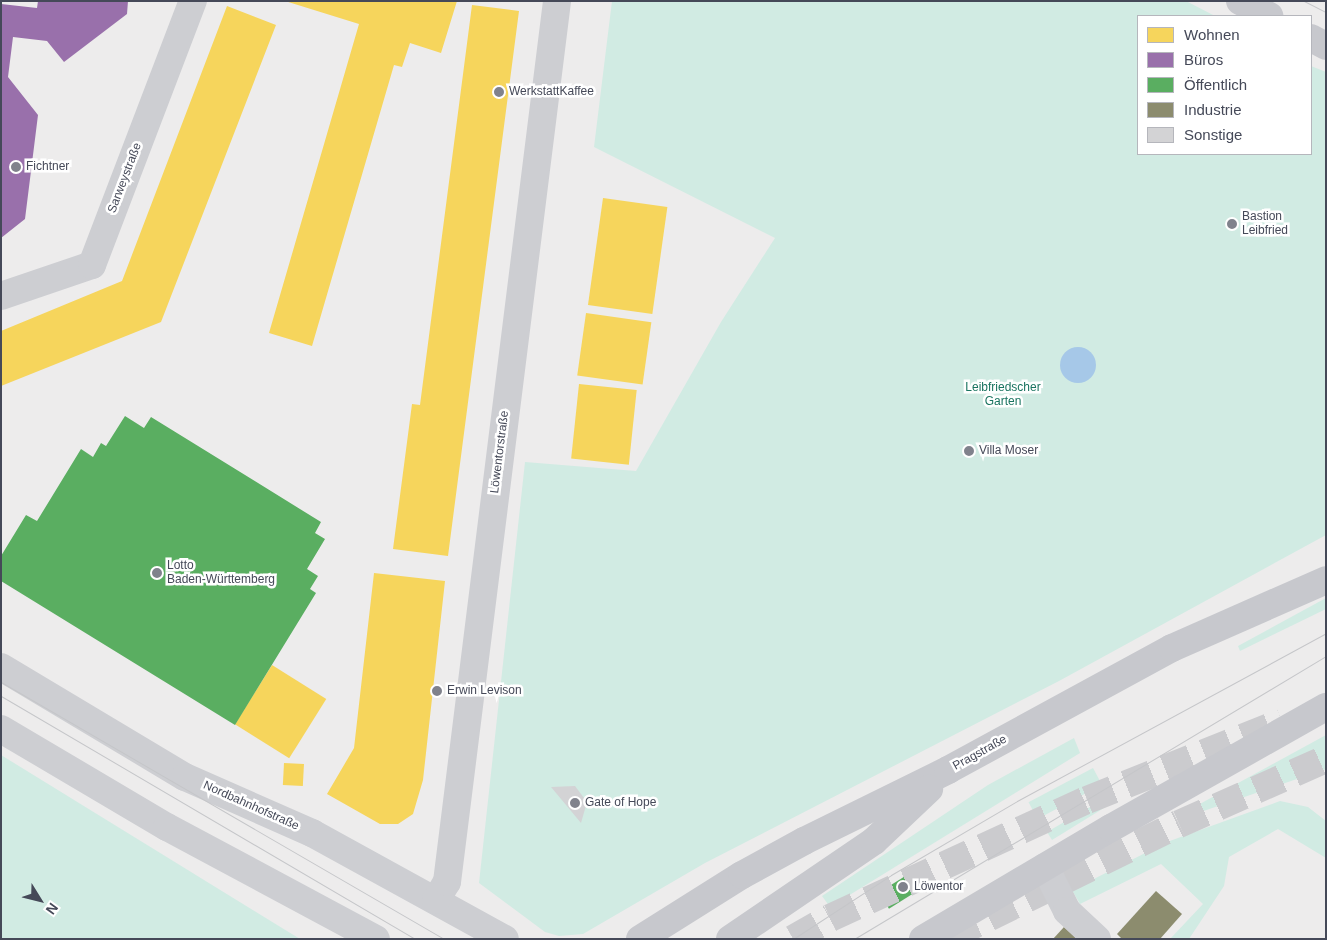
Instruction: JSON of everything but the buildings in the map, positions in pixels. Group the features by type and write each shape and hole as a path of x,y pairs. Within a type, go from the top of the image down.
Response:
{"main road":[{"path":"1240,1 1267,15"},
{"path":"1312,39 1326,46"},
{"name":"Pragstraße","path":"640,939 804,841 948,770 1172,648 1326,580"},
{"path":"923,939 1045,867 1326,707"},
{"path":"730,939 874,841 948,770"}],"street":[{"name":"Sarweystraße","path":"1,296 92,266 193,1"},
{"name":"Löwentorstraße","path":"436,900 447,882 557,1"},
{"name":"Nordbahnhofstraße","path":"1,667 185,777 312,833 504,939"},
{"path":"1,729 167,827 376,939"},
{"path":"1045,867 1067,910 1097,939"}],"green space":[{"name":"Leibfriedscher Garten","path":"612,1 1186,1 1213,15 1137,15 1137,155 1312,155 1312,66 1326,72 1326,535 1059,681 705,863 583,934 559,936 545,932 479,883 525,462 636,471 721,322 775,238 594,147"},
{"path":"1326,598 1326,609 1240,651 1238,646"},
{"path":"1326,735 1326,769 1189,816 1176,817"},
{"path":"1074,738 1080,753 830,907 822,896 988,785"},
{"path":"1,755 300,939 1,939"},
{"path":"1093,768 1102,785 1037,819 1029,802"},
{"path":"1109,796 1112,803 1052,840 1047,832"},
{"path":"1280,801 1308,807 1326,821 1326,858 1278,829 1229,857 1224,886 1189,939 1170,939 1203,904 1161,864 1080,904 1072,890 1167,842"}],"water":[{"path":"1078,347 1085,348 1091,352 1095,358 1095,372 1091,378 1085,382 1078,383 1071,382 1065,378 1061,372 1060,365 1061,358 1065,352 1071,348"}],"tunnel":[{"path":"793,939 830,918 1087,800 1282,722"},
{"path":"951,936 1179,824 1326,759"}],"tram line":[{"path":"1304,1 1326,12"},
{"path":"793,939 891,875 1017,801 1326,633"},
{"path":"854,939 1326,656"},
{"path":"1,682 444,939"},
{"path":"1,696 416,939"}],"place":[{"name":"WerkstattKaffee","path":"499,92"},
{"name":"Fichtner","path":"16,167"},
{"name":"Bastion Leibfried","path":"1232,224"},
{"name":"Villa Moser","path":"969,451"},
{"name":"Lotto Baden-Württemberg","path":"157,573"},
{"name":"Erwin Levison","path":"437,691"},
{"name":"Gate of Hope","path":"575,803"},
{"name":"Löwentor","path":"903,887"}]}
